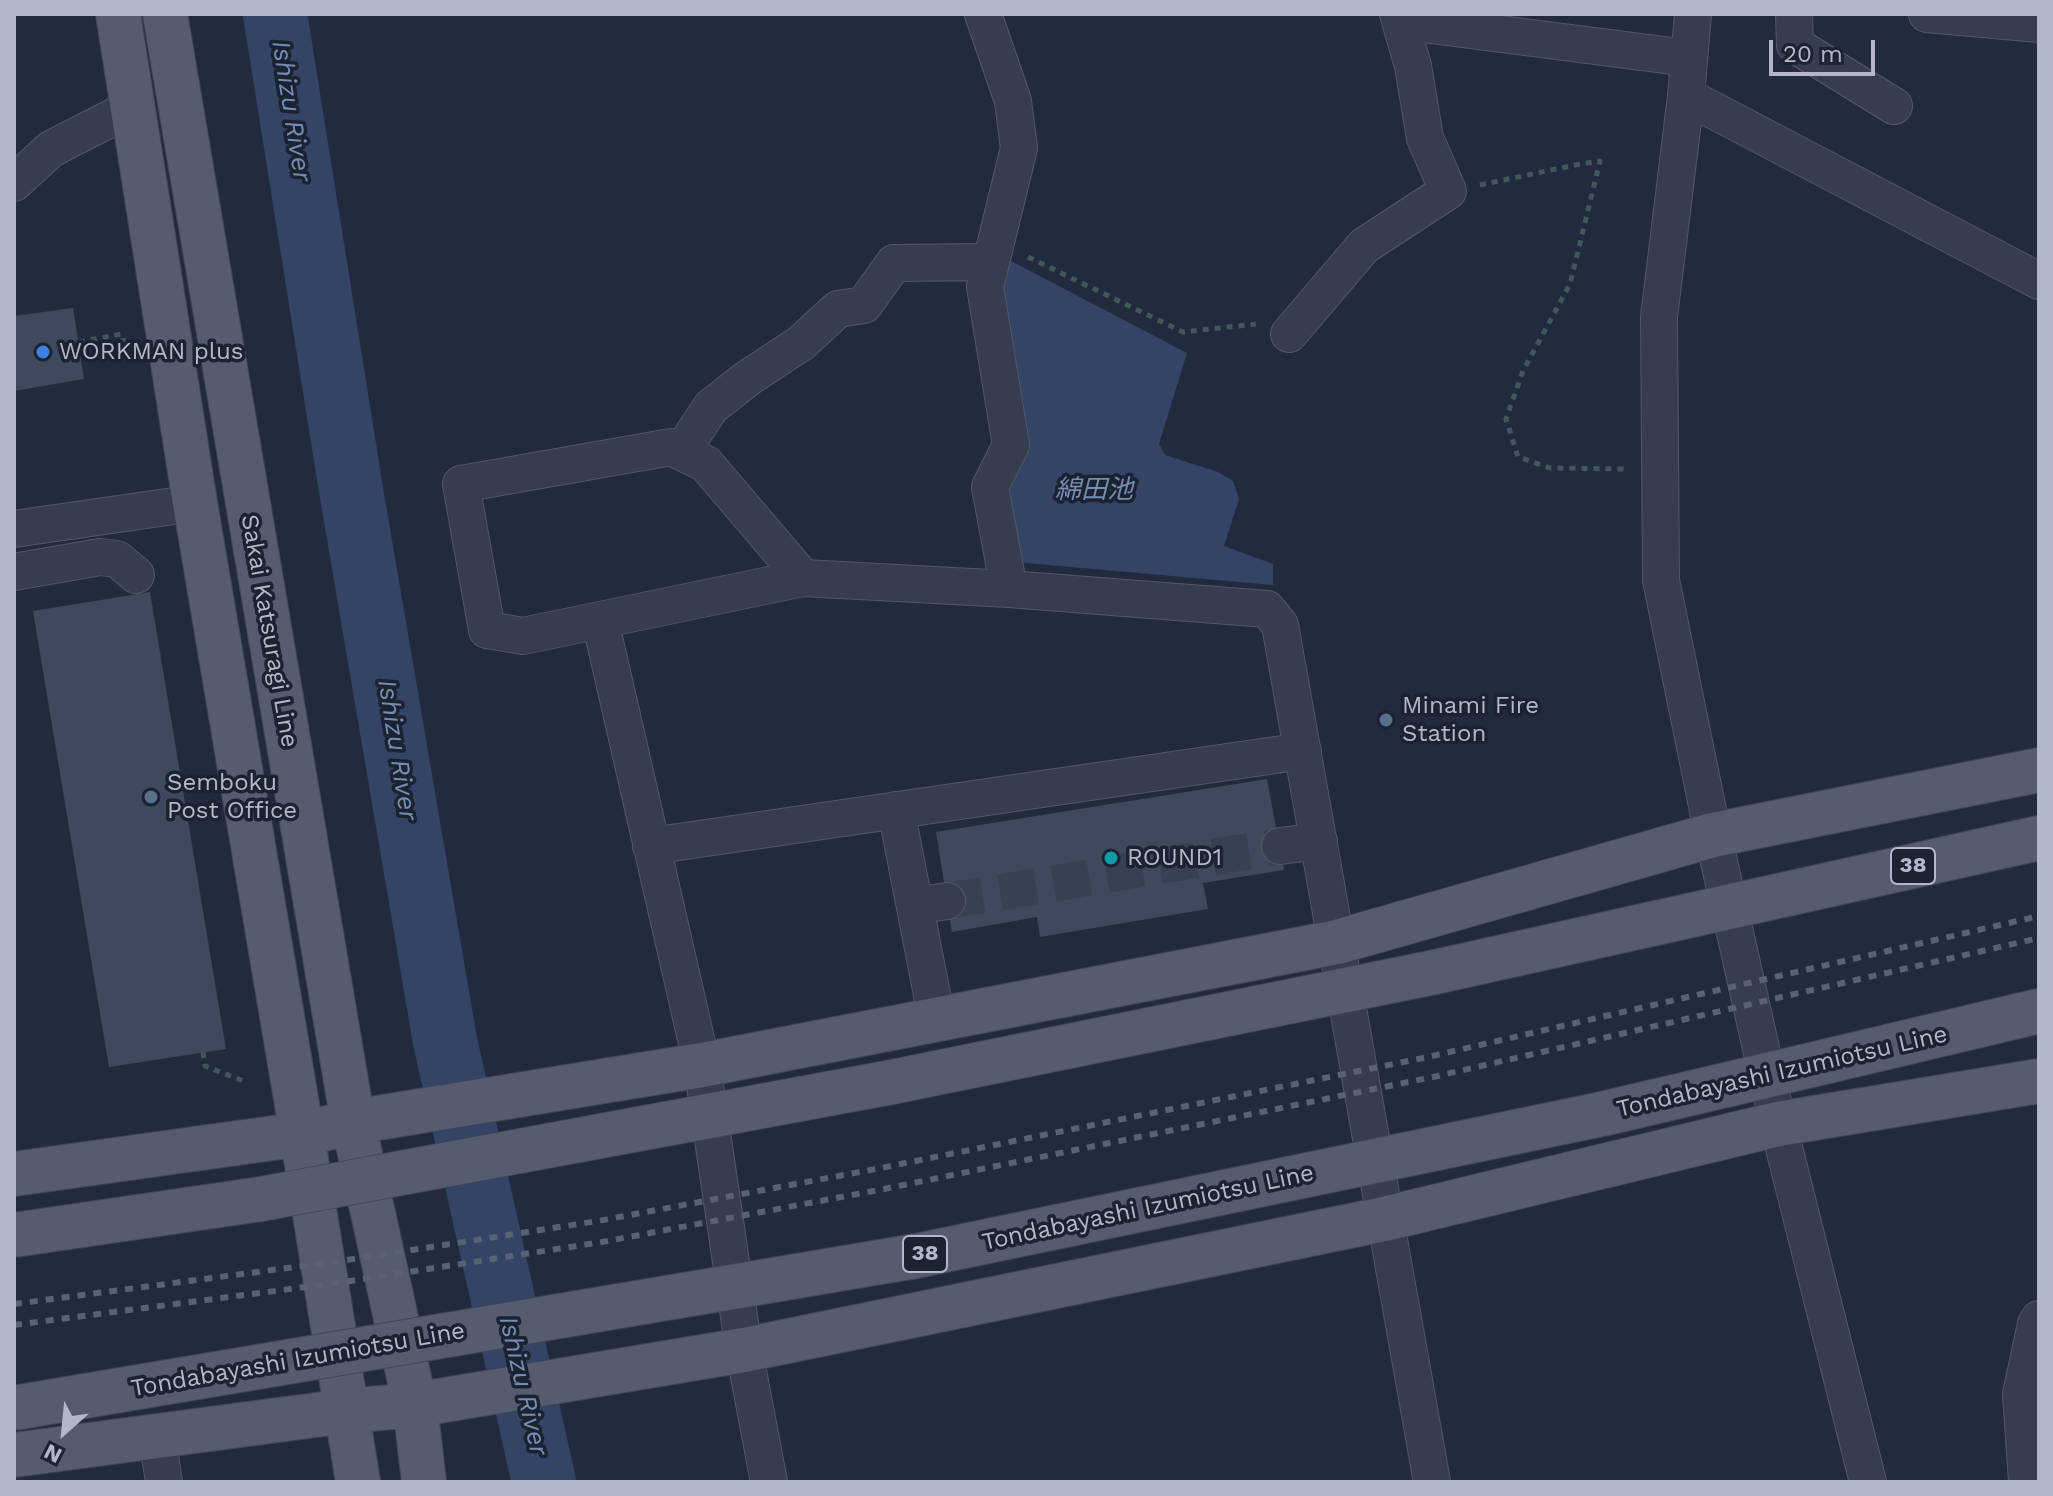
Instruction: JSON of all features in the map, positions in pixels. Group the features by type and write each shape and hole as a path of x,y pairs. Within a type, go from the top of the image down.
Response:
{"main road":[{"path":"118,14 195,503 358,1482"},
{"name":"Sakai Katsuragi Line","path":"165,14 372,1119 431,1402 424,1482"},
{"path":"14,1174 302,1134 372,1119 702,1065 1337,942 1713,835 2039,770"},
{"name":"38","path":"14,1235 261,1199 892,1082 1435,972 2039,838"},
{"name":"Tondabayashi Izumiotsu Line","path":"14,1408 916,1256 1587,1118 2039,1011"},
{"path":"14,1455 431,1402 744,1350 1384,1219 1778,1124 2039,1081"}],"street":[{"path":"983,14 1013,101 1019,148 985,287 1011,445 990,487 1009,589"},
{"path":"1693,14 1659,317 1661,580 1713,835 1778,1124 1868,1482"},
{"path":"1794,14 1795,45 1894,106"},
{"path":"1927,14 2039,24"},
{"path":"1295,327 1364,246 1448,191 1425,138 1413,66 1399,18 1561,27 1688,58"},
{"path":"1686,96 2039,281"},
{"path":"14,183 51,149 133,107"},
{"path":"681,452 711,407 801,343 838,309 864,305 894,263 993,252"},
{"path":"803,578 706,464 671,447 461,484 487,630 523,636 803,578 1009,589 1267,609 1280,625 1432,1482"},
{"path":"14,529 195,503"},
{"path":"14,572 100,557 117,559 136,575"},
{"path":"600,620 702,1065 744,1350 769,1482"},
{"path":"651,846 1303,751"},
{"path":"896,810 931,904 937,1020"},
{"path":"1280,846 1319,841"},
{"path":"2027,1482 2021,1394 2039,1319"},
{"path":"157,1436 164,1482"}],"path":[{"path":"1448,191 1600,161 1570,284 1523,371 1506,419 1518,457 1550,468 1660,469"},
{"path":"993,252 1183,332 1295,327"},
{"path":"79,342 122,334 123,341 143,338"},
{"path":"203,1052 205,1066 246,1082"}],"water":[{"name":"綿田池","path":"1009,260 1187,353 1159,444 1165,455 1218,472 1233,481 1239,499 1224,546 1273,564 1273,585 1015,562 1006,484 998,281"}],"building":[{"path":"73,308 84,379 14,391 14,316"},
{"path":"150,592 226,1049 109,1067 33,611"},
{"name":"ROUND1","path":"1267,779 1284,870 1203,883 1208,909 1040,937 1037,917 952,932 936,832"}],"waterway":[{"name":"Ishizu River","path":"275,14 351,490 445,1041 544,1482"}],"tunnel":[{"path":"947,901 1280,846"}],"railway":[{"path":"14,1304 341,1261 598,1221 881,1168 1428,1057 2039,916"},
{"path":"14,1325 344,1282 602,1242 884,1189 1433,1077 2039,938"}],"place":[{"name":"WORKMAN plus","path":"43,352"},
{"name":"Minami Fire Station","path":"1386,720"},
{"name":"Semboku Post Office","path":"151,797"},
{"name":"ROUND1","path":"1111,858"}]}
